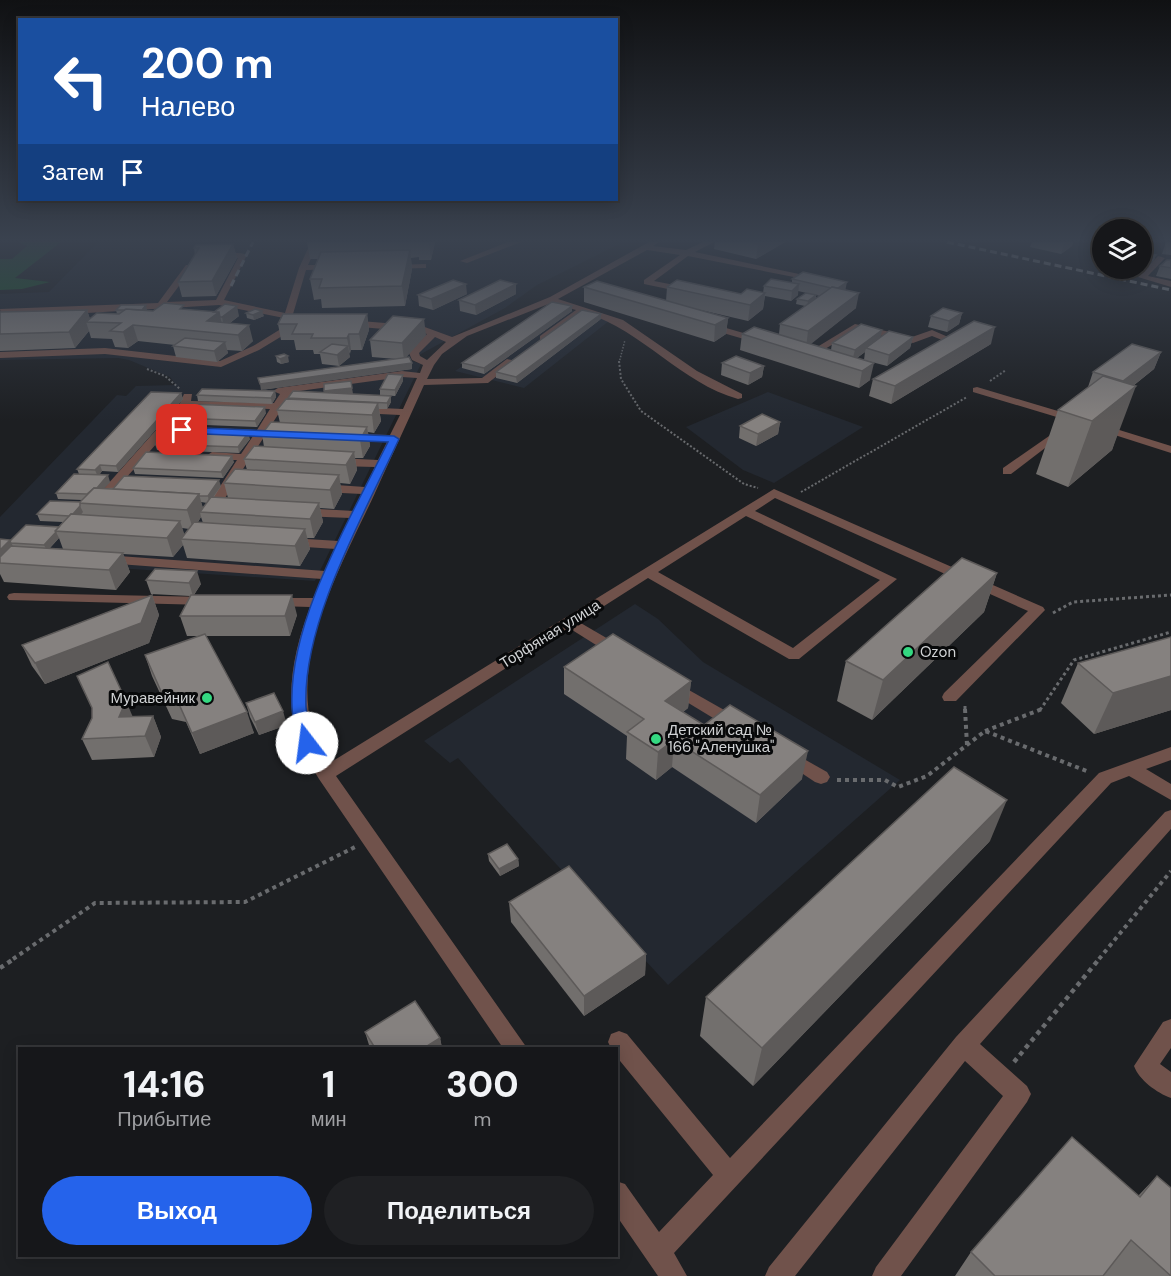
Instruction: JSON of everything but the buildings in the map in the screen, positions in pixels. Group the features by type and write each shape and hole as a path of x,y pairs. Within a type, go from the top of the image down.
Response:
{"street":[{"path":"160,305 163,302"},
{"path":"1,310 87,310 219,302 309,319"},
{"path":"0,355 98,351 221,364 256,348 289,328 288,316 293,302"},
{"path":"515,1047 325,774 307,743 299,710 299,690 304,656 318,603 425,374 437,354 453,341 543,302"},
{"path":"557,302 629,328 710,385 738,396"},
{"path":"59,322 87,310"},
{"path":"537,342 582,310"},
{"path":"340,322 413,328 453,341"},
{"path":"699,323 770,341"},
{"path":"809,355 855,327 913,340 932,333 950,340 932,351"},
{"path":"425,374 414,353 434,333"},
{"path":"798,352 820,358"},
{"path":"263,394 402,374 425,374 484,381 519,356"},
{"path":"201,527 288,390"},
{"path":"977,390 1171,450"},
{"path":"87,515 99,501 127,477 148,453 162,429 186,400 313,408"},
{"path":"348,409 407,412"},
{"path":"1007,471 1077,420"},
{"path":"162,429 294,435"},
{"path":"338,437 394,439"},
{"path":"200,455 279,459"},
{"path":"325,461 382,464"},
{"path":"311,487 370,491"},
{"path":"774,493 1038,610 950,697"},
{"name":"Торфяная улица","path":"325,774 774,493"},
{"path":"99,501 122,502"},
{"path":"648,572 794,655 890,579 745,511"},
{"path":"291,512 358,515"},
{"path":"275,541 344,545"},
{"path":"97,558 180,559 330,575"},
{"path":"14,597 225,601"},
{"path":"260,602 318,603"},
{"path":"569,622 629,659"},
{"path":"660,678 750,734"},
{"path":"771,746 821,777"},
{"path":"657,1252 1105,778 1171,753"},
{"path":"1130,768 1171,793"},
{"path":"786,1273 964,1045 1169,823"},
{"path":"1171,1029 1145,1066 1171,1087"},
{"path":"619,1042 729,1176"},
{"path":"885,1276 1019,1094 964,1045"},
{"path":"618,1196 674,1276"}],"path":[{"path":"629,328 619,359 621,379 640,411 744,484 774,493"},
{"path":"145,368 165,376 186,400"},
{"path":"788,499 977,390 1006,370"},
{"path":"1048,618 1056,609 1072,602 1171,595"},
{"path":"821,777 839,780 885,780 898,787 927,776 985,731 1041,710 1074,660 1171,632"},
{"path":"964,704 967,745"},
{"path":"985,731 1105,778"},
{"path":"0,968 95,903 246,903 372,839"},
{"path":"1000,1078 1171,871"}],"shaded area":[{"path":"0,302 514,302 410,360 421,364 315,581 25,562 0,546 0,517 117,395 126,396 136,386 176,385 170,377 129,360 118,358 0,360"},
{"path":"553,305 609,321 524,388 455,371"},
{"path":"768,392 863,427 774,483 743,470 686,427"},
{"path":"635,604 658,619 703,662 900,780 668,985 458,758 450,763 424,741"}],"place":[{"name":"Ozon","path":"908,652"},
{"name":"Муравейник","path":"207,698"},
{"name":"Детский сад № 166 \"Аленушка\"","path":"656,739"}],"route":[{"path":"182,430 394,439 318,603 308,638 299,690 299,710 307,743"}]}
